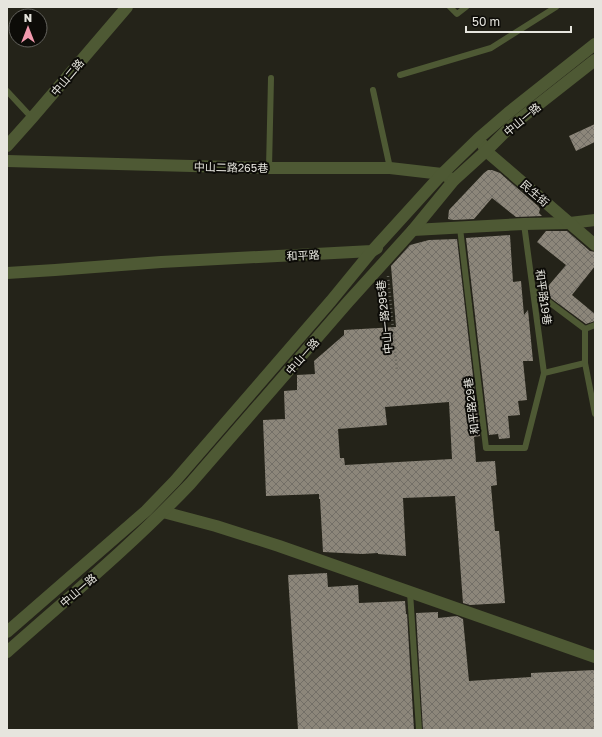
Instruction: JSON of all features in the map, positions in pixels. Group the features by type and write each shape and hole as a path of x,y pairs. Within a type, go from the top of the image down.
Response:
{"street":[{"name":"中山二路","path":"7,146 127,7"},
{"name":"中山一路","path":"7,632 156,501 331,301 372,251 442,174 479,138 508,113 595,44"},
{"name":"中山一路","path":"7,652 109,563 190,484 413,230 454,180 511,126 595,60"},
{"name":"民生街","path":"479,138 486,151 595,245"},
{"name":"中山二路265巷","path":"7,161 269,168 390,168 442,174 454,180"},
{"name":"和平路","path":"7,272 372,251 413,230 570,223 595,220"},
{"path":"163,512 216,526 279,546 595,656"}],"lane":[{"path":"450,7 457,14 466,7"},
{"path":"400,75 491,48 556,7"},
{"path":"269,168 271,78"},
{"path":"373,90 390,168"},
{"path":"7,91 32,118"},
{"name":"和平路19巷","path":"524,224 544,373"},
{"name":"和平路29巷","path":"460,228 486,448 525,448 544,373"},
{"path":"533,290 585,329"},
{"path":"585,329 595,325"},
{"path":"585,329 585,363 595,414"},
{"path":"544,373 585,363"},
{"path":"410,592 419,730"}],"path":[{"name":"中山一路295巷","path":"386,260 397,372"}],"building":[{"path":"595,124 595,142 576,151 569,136"},
{"path":"488,170 500,173 538,206 540,209 539,213 542,216 516,217 492,198 474,219 448,219 449,210"},
{"path":"546,231 567,231 590,251 595,252 595,266 572,295 595,314 595,321 586,324 544,293 544,291 566,265 537,242"},
{"path":"510,235 513,282 521,281 524,315 528,310 533,361 523,361 527,400 518,401 520,415 508,416 510,438 499,439 498,434 489,435 466,238"},
{"path":"457,239 480,436 474,437 476,462 495,461 497,485 491,486 495,531 499,531 505,603 470,605 463,603 455,496 403,498 406,556 378,553 362,554 323,552 319,494 266,496 263,420 285,419 284,391 297,390 297,375 315,374 314,361 344,335 344,330 396,327 391,266 410,245 429,240","holes":["449,402 452,459 345,465 344,458 340,458 338,429 387,425 385,407"]},
{"path":"327,573 328,587 358,585 359,603 405,601 414,730 298,730 288,575"},
{"path":"438,612 438,618 457,616 463,619 469,681 531,677 531,673 595,670 595,730 423,730 416,613"}]}
